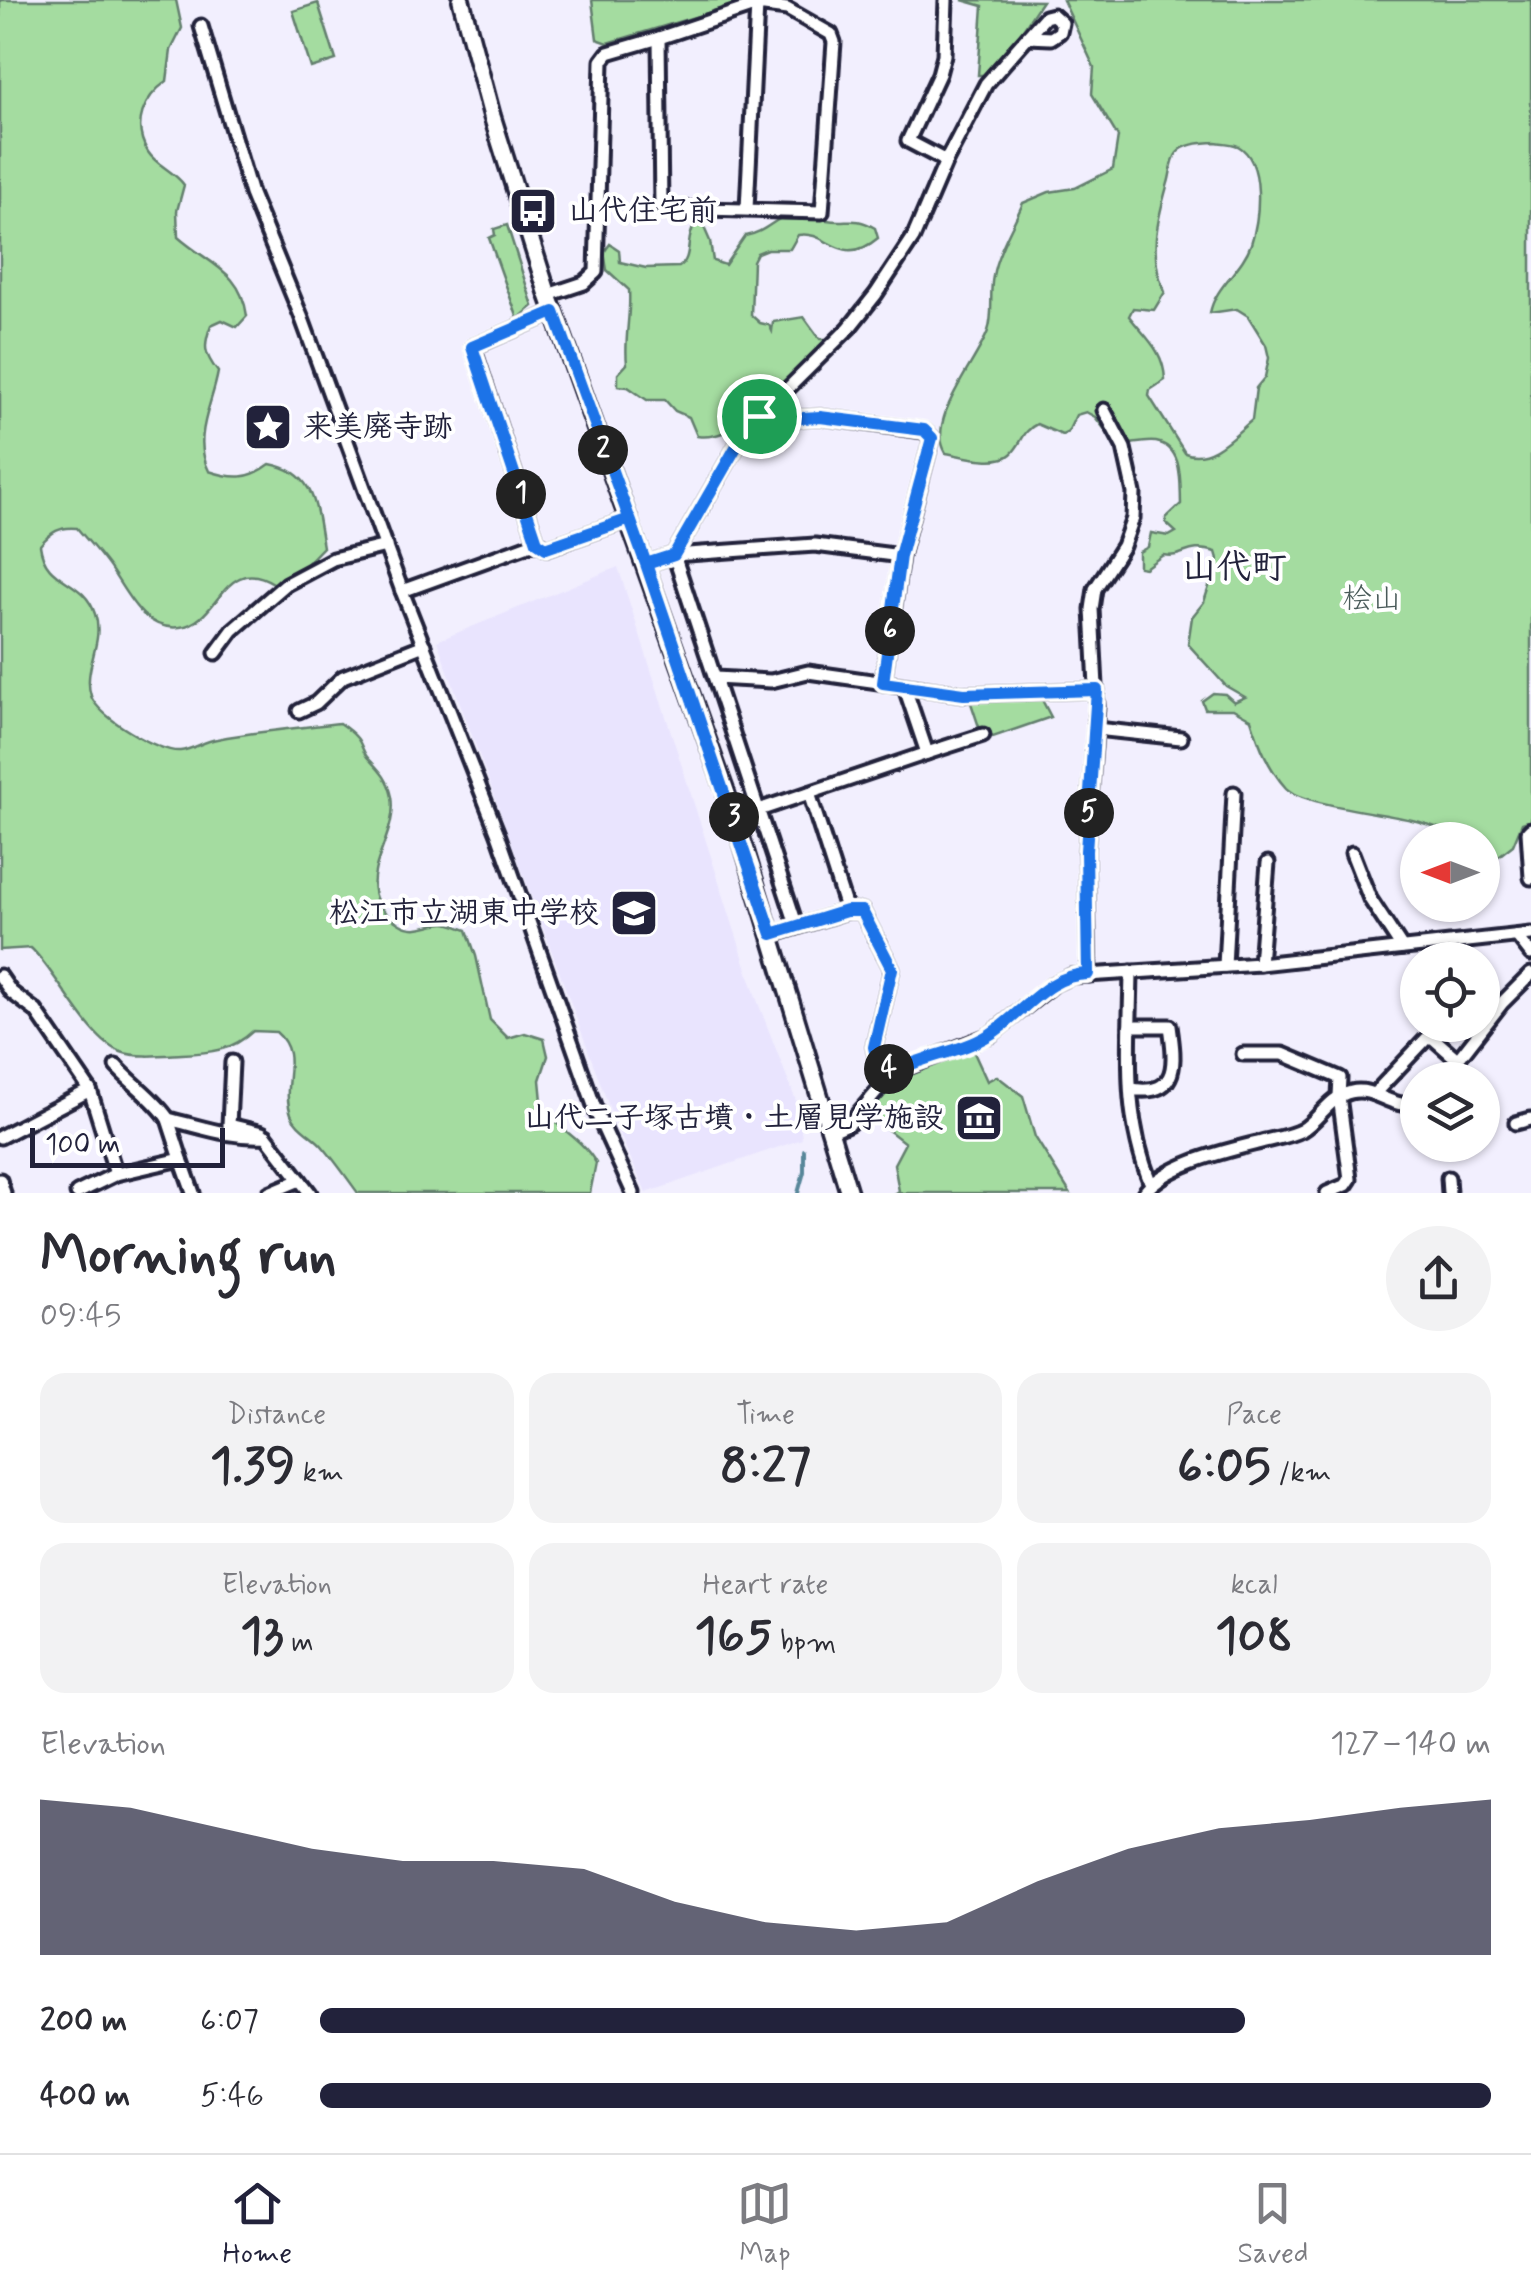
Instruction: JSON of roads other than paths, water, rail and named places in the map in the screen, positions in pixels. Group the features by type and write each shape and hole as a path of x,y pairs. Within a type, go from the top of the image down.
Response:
{"street":[{"path":"461,0 492,116 548,295 735,818 848,1193"},
{"path":"946,0 940,74 908,141 946,161"},
{"path":"548,295 584,282 596,272 602,60 608,53 757,6 787,8 831,34 834,42 822,212 661,208 659,38"},
{"path":"748,209 757,6"},
{"path":"201,26 251,194 498,834 598,1114 633,1193"},
{"path":"797,927 674,555 746,430 849,328 876,294 914,238 946,161 986,84 1028,37"},
{"path":"554,312 472,347 537,542 546,548 630,519"},
{"path":"1088,974 1086,851 1097,690 1092,609 1095,589 1123,546 1132,518 1134,493 1124,448 1104,410"},
{"path":"759,416 766,420 820,417 924,430 932,438 900,556 883,683"},
{"path":"402,591 537,542"},
{"path":"646,564 674,555 815,545 900,556"},
{"path":"216,652 232,630 286,584 334,559 386,546"},
{"path":"299,711 316,703 343,677 424,645"},
{"path":"715,678 771,681 808,672 905,688 976,694 1097,690"},
{"path":"905,688 927,753"},
{"path":"1096,729 1181,738"},
{"path":"735,818 984,734"},
{"path":"1225,966 1234,793"},
{"path":"808,794 846,911"},
{"path":"1531,829 1531,878"},
{"path":"1352,854 1370,898 1400,945"},
{"path":"1260,964 1268,863"},
{"path":"772,934 846,911 862,911 892,969 874,1047 876,1056 893,1073"},
{"path":"1460,942 1531,934"},
{"path":"1517,936 1531,954"},
{"path":"830,1132 850,1123 893,1073 990,1035 1054,984 1072,976 1260,964 1400,948"},
{"path":"1131,972 1128,1098 1148,1189 1198,1161 1304,1129 1339,1096 1354,1092 1374,1094 1400,1106"},
{"path":"1374,1094 1427,1038 1433,1038 1458,1060 1502,1003 1531,974"},
{"path":"0,976 11,992 36,1011 90,1090 116,1190"},
{"path":"1130,1026 1170,1026 1172,1075 1170,1082 1156,1087 1130,1089"},
{"path":"1243,1054 1283,1054 1340,1078 1350,1179 1346,1185 1326,1193"},
{"path":"232,1062 229,1124 266,1136 310,1193"},
{"path":"116,1066 161,1108 194,1193"},
{"path":"0,1137 90,1090"},
{"path":"1516,1123 1531,1119"},
{"path":"168,1120 208,1128 218,1134 266,1136"},
{"path":"77,1193 112,1177 180,1159"},
{"path":"1448,1178 1450,1193"},
{"path":"0,1180 4,1193"},
{"path":"269,1193 300,1180"}],"waterway":[{"path":"798,1193 804,1172 804,1150"}],"place":[{"name":"山代住宅前","path":"533,211"},
{"name":"来美廃寺跡","path":"268,427"},
{"name":"松江市立湖東中学校","path":"634,913"},
{"name":"山代二子塚古墳・土層見学施設","path":"979,1118"}],"district":[{"name":"山代町","path":"1234,568"}],"park label":[{"name":"桧山","path":"1372,599"}]}
